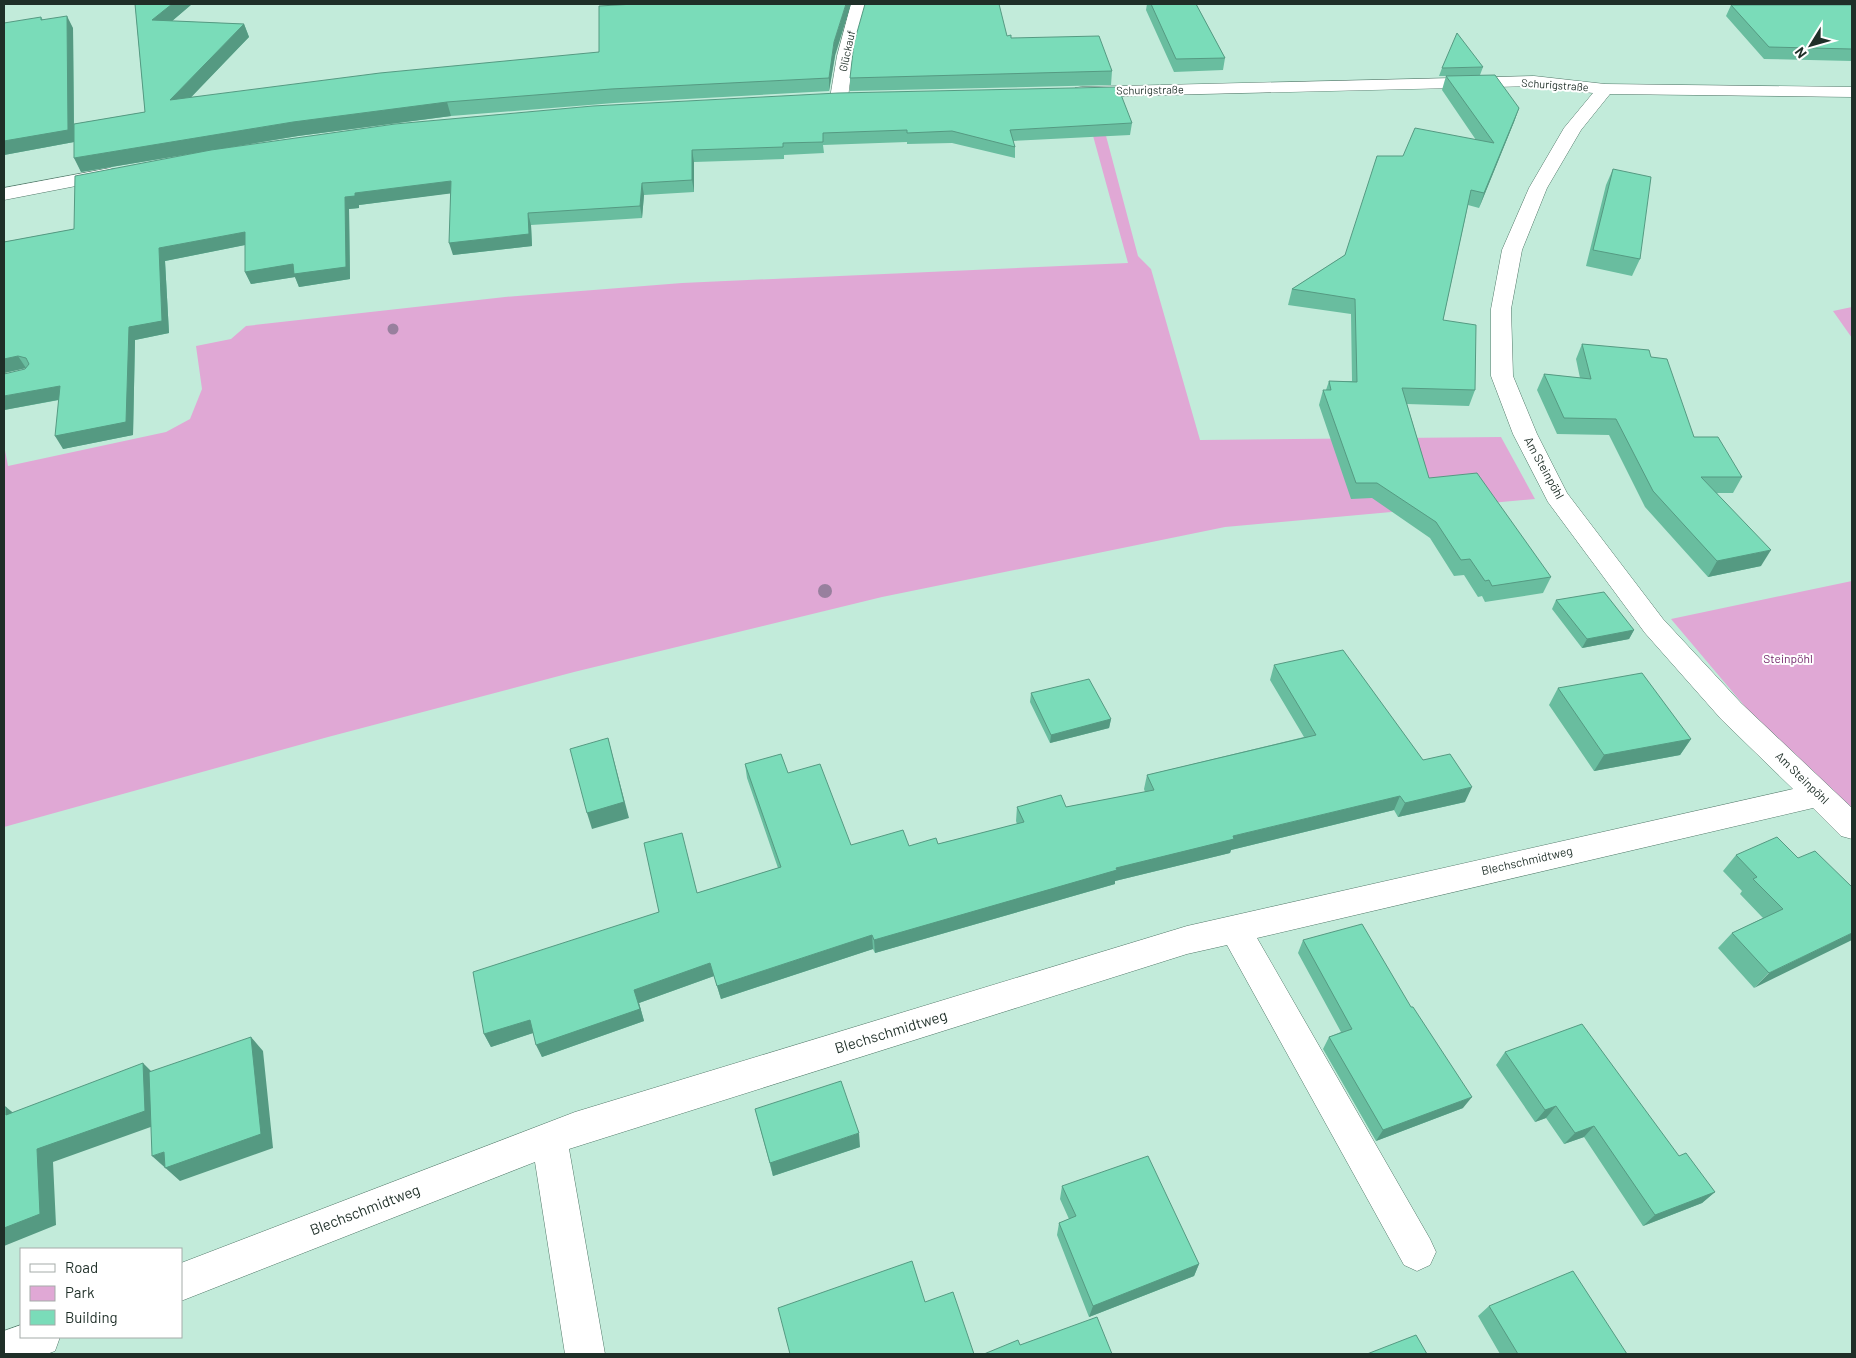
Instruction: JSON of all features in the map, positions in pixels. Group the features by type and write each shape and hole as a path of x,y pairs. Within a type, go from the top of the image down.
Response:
{"street":[{"name":"Glückauf","path":"839,98 845,56 859,4"},
{"name":"Schurigstraße","path":"1062,93 1534,81 1605,89 1852,92"},
{"name":"Am Steinpöhl","path":"1605,89 1573,128 1538,188 1512,250 1501,309 1502,376 1524,434 1557,496 1654,626 1731,711 1852,827"},
{"path":"820,99 859,98"},
{"path":"4,194 130,171"},
{"name":"Blechschmidtweg","path":"182,1282 550,1139 1168,946 1234,928 1819,795"},
{"path":"1234,928 1417,1252"},
{"path":"550,1139 585,1354"},
{"path":"4,1352 39,1338"}],"green space":[{"path":"1097,102 1138,256 1151,269 1200,440 1501,437 1535,499 1225,527 882,597 574,672 328,737 4,827 4,445 8,466 166,432 190,419 202,389 196,346 231,339 246,326 505,297 682,283 1128,263 1084,103"},
{"path":"1852,307 1852,338 1833,311"},
{"name":"Steinpöhl","path":"1852,581 1852,820 1786,755 1671,619"}],"building":[{"path":"135,4 172,4 152,20 244,24 170,100 380,73 599,52 599,6 635,4 846,4 834,42 829,78 611,89 447,102 293,122 74,158 74,124 145,112"},
{"path":"865,4 999,4 1007,36 1011,35 1011,38 1099,36 1112,71 850,78 854,43"},
{"path":"1151,4 1196,4 1225,58 1176,59"},
{"path":"1731,5 1852,5 1852,49 1769,47"},
{"path":"67,16 68,130 4,141 4,23 41,17 41,20"},
{"path":"1457,33 1483,67 1442,68"},
{"path":"1495,75 1519,108 1484,193 1471,190 1443,320 1476,325 1475,390 1402,388 1429,478 1477,473 1551,577 1492,586 1489,580 1485,581 1470,559 1461,560 1436,522 1377,483 1356,483 1323,390 1331,390 1329,381 1357,382 1355,299 1292,289 1345,255 1377,156 1403,156 1415,128 1494,143 1446,76"},
{"path":"1118,87 1132,123 1010,130 1015,147 952,131 907,133 907,130 823,133 823,142 783,143 783,147 692,150 692,180 642,183 640,206 528,213 529,234 449,243 451,181 355,193 355,196 345,197 346,267 294,274 293,264 245,272 245,232 159,248 162,321 129,327 126,422 55,436 60,386 4,396 4,374 25,369 29,364 26,358 18,356 4,359 4,242 74,229 75,176 211,150 395,124 593,106 838,93"},
{"path":"1613,169 1651,177 1640,259 1593,250"},
{"path":"1582,344 1649,350 1651,357 1667,359 1694,437 1718,437 1742,477 1701,477 1771,550 1717,561 1653,491 1616,419 1564,418 1544,374 1591,379"},
{"path":"1604,592 1634,630 1587,639 1556,600"},
{"path":"1343,650 1423,760 1450,754 1472,787 1405,803 1400,796 1233,836 1234,839 1116,868 1117,870 874,940 872,935 717,986 710,963 634,990 640,1009 536,1045 530,1020 484,1034 473,972 659,912 644,843 682,833 697,893 781,867 745,764 781,754 788,773 820,764 851,845 903,830 909,846 936,838 938,844 1024,822 1017,807 1061,795 1066,807 1154,790 1147,775 1316,735 1274,665"},
{"path":"1642,673 1691,739 1604,755 1558,688"},
{"path":"1089,679 1111,719 1051,735 1031,693"},
{"path":"608,738 624,802 587,813 570,749"},
{"path":"1777,837 1798,858 1815,851 1852,887 1852,933 1769,973 1732,933 1783,909 1753,879 1757,877 1736,855"},
{"path":"1362,924 1411,1007 1413,1007 1472,1097 1383,1130 1329,1037 1352,1029 1303,940"},
{"path":"1582,1024 1679,1156 1686,1153 1715,1192 1655,1215 1594,1126 1575,1133 1556,1106 1545,1110 1505,1052"},
{"path":"251,1037 261,1134 165,1168 164,1152 152,1156 149,1072"},
{"path":"143,1063 145,1111 37,1149 40,1214 4,1228 4,1107 6,1107 6,1115"},
{"path":"841,1081 859,1133 770,1163 755,1109"},
{"path":"1148,1156 1199,1264 1093,1306 1059,1223 1076,1216 1062,1186"},
{"path":"912,1261 925,1302 953,1292 974,1354 790,1354 778,1308"},
{"path":"1573,1271 1627,1354 1518,1354 1489,1306"},
{"path":"1097,1317 1112,1354 984,1354 1018,1340 1020,1345"},
{"path":"1416,1335 1427,1354 1367,1354"}]}
